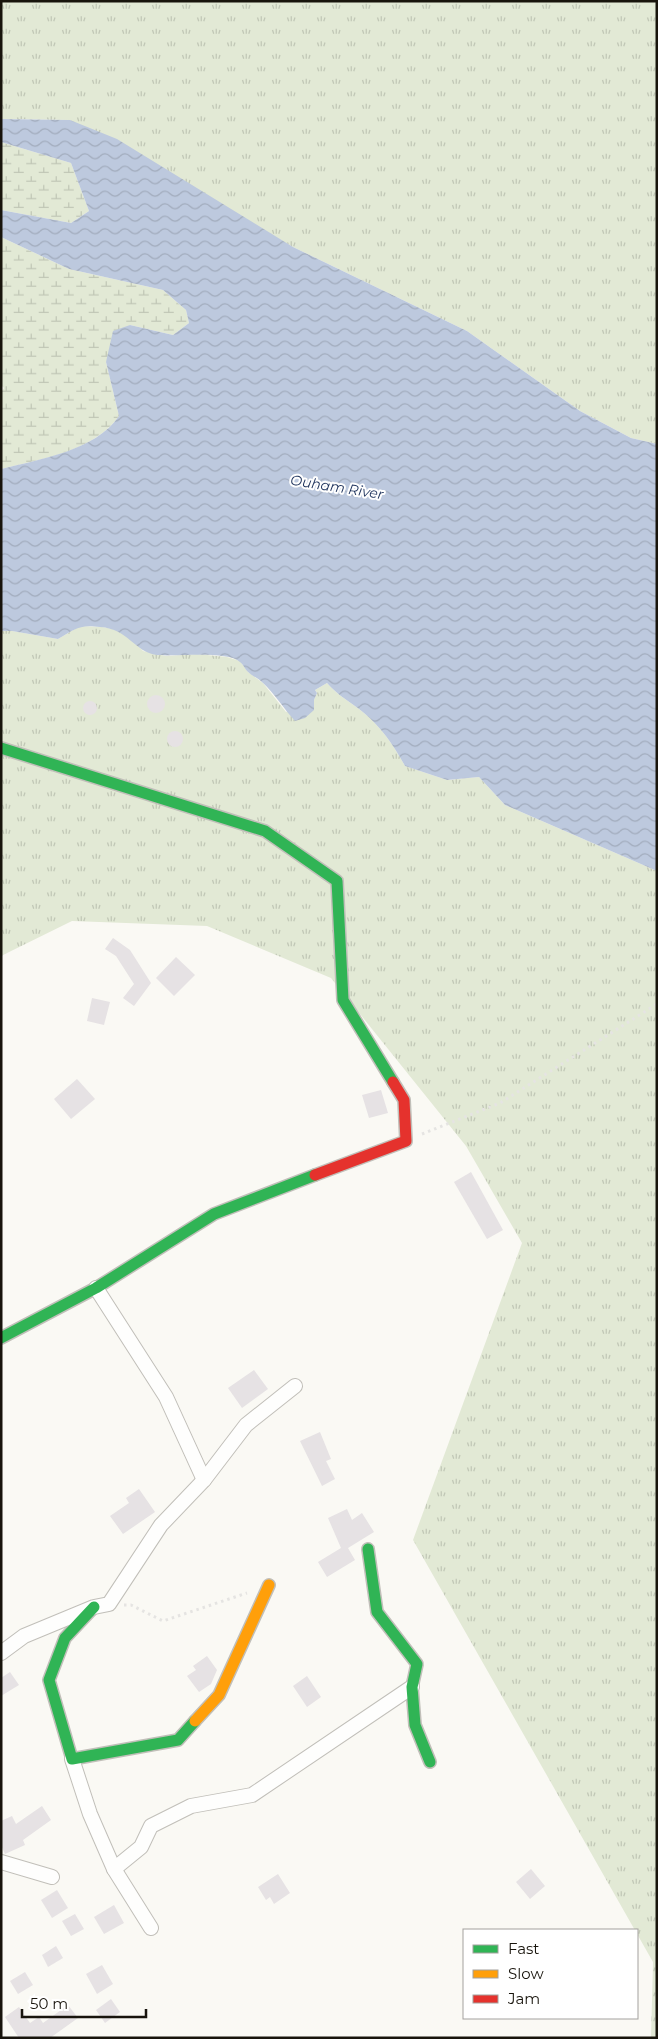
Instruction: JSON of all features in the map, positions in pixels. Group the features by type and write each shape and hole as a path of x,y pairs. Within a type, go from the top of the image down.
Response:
{"street":[{"path":"1,748 264,832 337,881 343,1000 404,1100 406,1141 214,1214 96,1288 1,1338"},
{"path":"96,1288 166,1397 204,1480"},
{"path":"1,1653 24,1636 94,1607 109,1604 161,1525 204,1480 246,1425 295,1386"},
{"path":"368,1549 377,1612 417,1664 412,1687 415,1725 430,1762"},
{"path":"72,1759 178,1740 219,1695 269,1585"},
{"path":"94,1607 65,1638 49,1680 90,1814 114,1869 151,1928"},
{"path":"114,1869 141,1847 151,1826 191,1806 252,1795 412,1687"},
{"path":"1,1862 52,1877"}],"path":[{"path":"406,1141 500,1103 657,1004"},
{"path":"109,1604 131,1605 163,1621 269,1585"}],"green space":[{"path":"1,1 657,1 657,444 631,438 580,411 467,331 293,247 70,120 1,119"},
{"path":"1,142 71,163 89,211 71,223 1,210"},
{"path":"1,237 69,269 163,290 186,310 189,323 173,335 130,325 106,362 119,416 108,428 81,446 49,457 1,469 1,392 4,388 1,385"},
{"path":"80,626 102,627 118,630 135,642 143,651 166,656 197,654 227,657 240,661 248,672 263,683 286,712 314,700 317,693 315,690 327,683 364,713 382,731 405,766 447,780 479,777 505,805 657,871 657,2038 651,2038 653,1962 638,1936 638,1929 634,1929 413,1540 522,1243 466,1146 331,978 207,926 72,921 1,956 1,631 12,631 58,639"}],"water":[{"name":"Ouham River","path":"1,119 70,120 117,139 293,247 467,331 580,411 631,438 657,444 657,871 505,805 479,777 447,780 405,766 382,731 364,713 327,683 315,690 317,693 314,700 314,710 305,718 295,721 267,687 233,658 213,655 157,655 142,650 118,632 93,626 73,630 58,639 12,631 1,631 1,469 49,457 81,446 109,428 119,416 106,362 113,331 130,325 173,335 189,323 186,310 163,290 69,269 1,237 1,210 71,223 89,211 71,163 1,142"}],"building":[{"path":"156,695 162,698 165,704 162,710 156,713 150,710 147,704 150,698"},
{"path":"90,701 95,703 97,708 95,713 90,715 85,713 83,708 85,703"},
{"path":"175,731 183,739 175,747 167,739"},
{"path":"113,938 130,950 151,983 134,1006 123,998 134,984 116,956 105,949"},
{"path":"176,957 195,975 174,996 156,978"},
{"path":"92,998 110,1002 104,1025 87,1021"},
{"path":"77,1079 95,1099 71,1119 54,1099"},
{"path":"381,1090 388,1113 369,1118 362,1095"},
{"path":"471,1172 503,1230 487,1239 454,1182"},
{"path":"254,1370 268,1389 242,1408 228,1388"},
{"path":"320,1432 331,1459 326,1461 335,1479 322,1486 300,1441"},
{"path":"139,1489 155,1512 123,1534 110,1516 129,1503 126,1498"},
{"path":"347,1509 352,1520 362,1513 374,1532 348,1548 355,1560 327,1577 318,1562 341,1548 328,1518"},
{"path":"207,1656 217,1670 211,1684 199,1692 187,1676 196,1670 193,1666"},
{"path":"10,1672 19,1685 1,1696 1,1678"},
{"path":"307,1676 321,1697 307,1707 293,1686"},
{"path":"42,1806 51,1820 23,1840 25,1845 5,1854 1,1845 1,1821 12,1816 16,1824"},
{"path":"531,1869 545,1886 530,1899 516,1882"},
{"path":"278,1874 290,1893 274,1904 270,1897 266,1900 258,1887"},
{"path":"57,1890 68,1908 52,1918 41,1900"},
{"path":"114,1905 124,1923 104,1934 94,1917"},
{"path":"75,1914 84,1929 71,1936 62,1921"},
{"path":"56,1946 63,1958 48,1967 42,1955"},
{"path":"102,1965 113,1984 97,1994 86,1974"},
{"path":"25,1972 33,1985 18,1994 10,1981"},
{"path":"111,1999 120,2012 105,2023 96,2010"},
{"path":"68,2005 78,2018 50,2038 19,2038 5,2017 19,2007 30,2023 39,2017 43,2023"}],"traffic: fast":[{"path":"1,748 265,831 337,881 343,1000 393,1082"},
{"path":"1,1338 96,1288 214,1214 315,1175"},
{"path":"368,1549 377,1612 417,1664 412,1687 415,1725 430,1762"},
{"path":"94,1607 65,1638 49,1680 72,1759 178,1740 195,1721"}],"traffic: slow":[{"path":"195,1721 219,1695 269,1585"}],"traffic: jam":[{"path":"315,1175 406,1141 404,1100 393,1082"}]}
